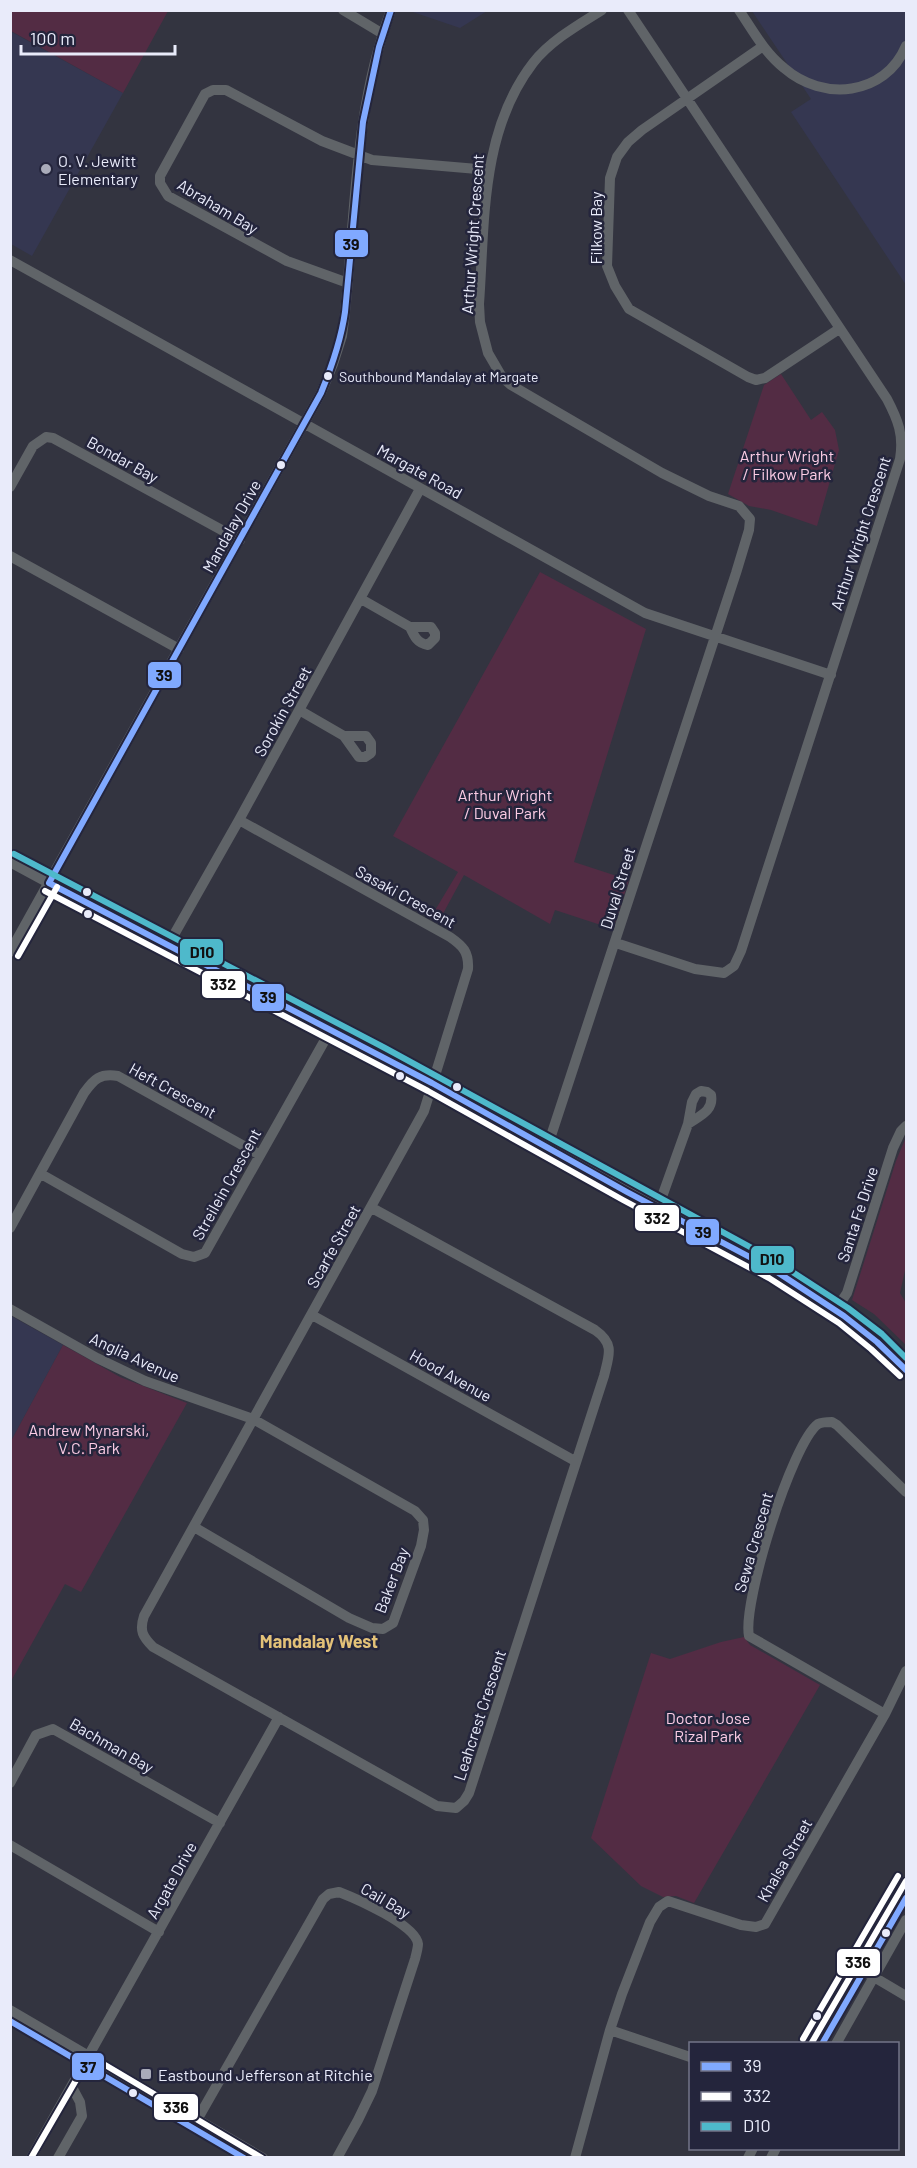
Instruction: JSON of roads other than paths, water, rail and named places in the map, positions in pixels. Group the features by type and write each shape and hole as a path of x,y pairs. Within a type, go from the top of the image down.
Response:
{"street":[{"path":"344,10 383,34"},
{"name":"Mandalay Drive","path":"10,952 321,393 333,364 342,336 357,153 370,80 391,10"},
{"name":"Arthur Wright Crescent","path":"602,10 567,32 534,62 505,111 489,170 479,304 480,321 488,353 502,377 523,394 662,473 708,496 739,506 750,519 714,636"},
{"name":"Arthur Wright Crescent","path":"616,943 695,969 724,974 734,966 741,951 831,675 902,447 902,433 898,418 887,399 628,10"},
{"path":"739,10 768,54 785,70 803,82 828,90 860,88 880,79 894,68 906,46"},
{"name":"Filkow Bay","path":"763,46 653,121 628,142 617,157 610,178 607,266 615,286 629,309 756,380 765,378 839,329"},
{"name":"Abraham Bay","path":"348,283 287,261 168,196 162,188 160,176 205,94 219,89 226,90 322,141 372,160 489,170"},
{"name":"Margate Road","path":"10,260 645,613 831,675"},
{"name":"Bondar Bay","path":"10,487 33,446 46,437 53,438 240,540"},
{"name":"Sorokin Street","path":"167,947 420,489"},
{"path":"10,556 179,649"},
{"path":"361,598 410,627"},
{"name":"Duval Street","path":"547,1148 616,943 628,899 714,636"},
{"path":"299,710 344,736"},
{"name":"Sasaki Crescent","path":"239,820 462,945 468,956 468,969 432,1083"},
{"path":"10,862 167,947 432,1083 547,1148 756,1260 835,1311 906,1364"},
{"name":"Streilein Crescent","path":"41,1174 182,1254 194,1257 205,1253 330,1031"},
{"name":"Heft Crescent","path":"10,1228 84,1093 93,1080 105,1074 118,1076 260,1155"},
{"name":"Scarfe Street","path":"253,1419 424,1111 432,1083"},
{"path":"658,1208 688,1124"},
{"name":"Santa Fe Drive","path":"835,1311 847,1293 893,1148 906,1126"},
{"name":"Leahcrest Crescent","path":"253,1419 144,1616 140,1628 143,1637 153,1647 437,1806 456,1808 464,1801 473,1782 610,1348 605,1337 372,1208"},
{"name":"Anglia Avenue","path":"10,1309 97,1358 145,1381 253,1419"},
{"name":"Hood Avenue","path":"312,1315 575,1461"},
{"path":"892,1355 906,1370"},
{"name":"Baker Bay","path":"194,1527 361,1624 383,1629 393,1623 421,1546 423,1520 415,1511 253,1419"},
{"name":"Sewa Crescent","path":"885,1714 749,1636 749,1613 764,1550 783,1492 800,1451 809,1434 818,1425 832,1422 837,1425 906,1492"},
{"name":"Khalsa Street","path":"575,2157 610,2030 650,1922 659,1907 668,1901 741,1925 756,1927 765,1924 885,1714 906,1671"},
{"name":"Argate Drive","path":"31,2157 279,1718"},
{"name":"Bachman Bay","path":"10,1783 36,1735 53,1729 220,1823"},
{"path":"10,1845 159,1932"},
{"path":"812,2042 906,1881"},
{"name":"Cail Bay","path":"197,2120 323,1899 329,1894 339,1892 404,1926 414,1935 418,1944 372,2091 337,2157"},
{"path":"837,2042 906,1920"},
{"path":"857,1967 906,1996"},
{"path":"10,2010 263,2157"},
{"path":"610,2030 689,2057"},
{"path":"58,2157 82,2116 80,2102 72,2087"}],"place":[{"name":"O. V. Jewitt Elementary","path":"46,169"},
{"name":"Southbound Mandalay at Margate","path":"328,376"},
{"name":"Eastbound Jefferson at Ritchie","path":"146,2074"}],"district":[{"name":"Mandalay West","path":"319,1641"}],"park label":[{"name":"Arthur Wright / Filkow Park","path":"787,464"},
{"name":"Arthur Wright / Duval Park","path":"505,803"},
{"name":"Andrew Mynarski, V.C. Park","path":"89,1438"},
{"name":"Doctor Jose Rizal Park","path":"708,1726"}]}
